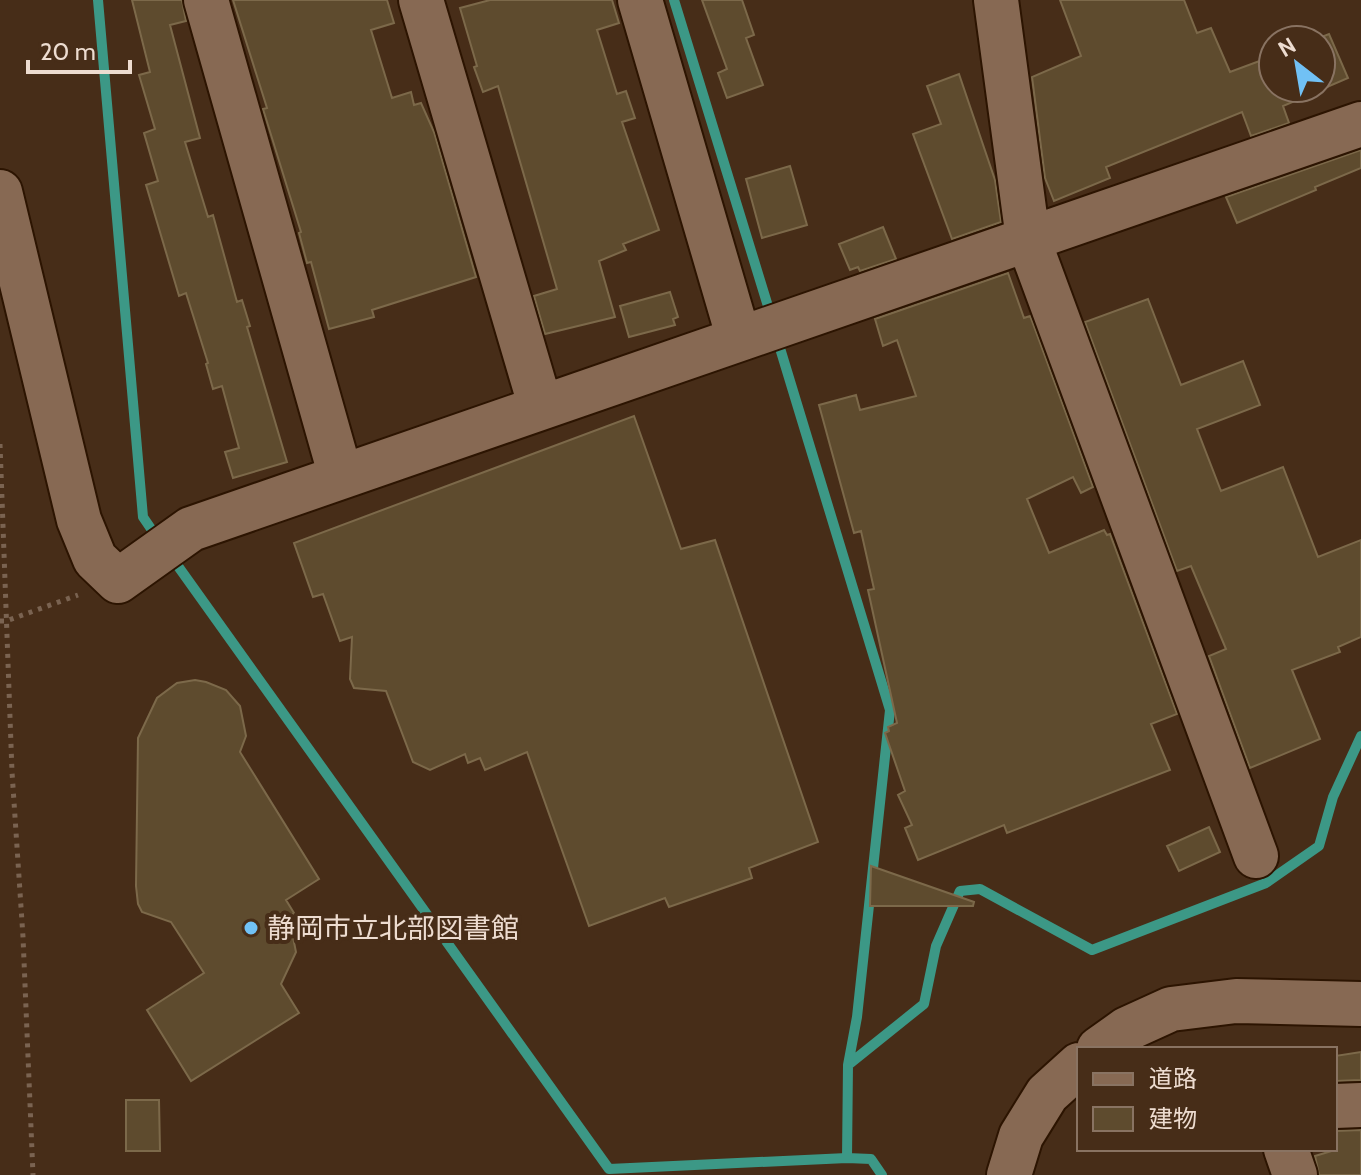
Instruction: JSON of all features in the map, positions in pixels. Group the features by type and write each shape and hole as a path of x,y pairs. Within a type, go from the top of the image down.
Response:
{"street":[{"path":"206,0 341,477"},
{"path":"421,0 541,408"},
{"path":"640,0 739,339"},
{"path":"996,0 1028,239 1256,856"},
{"path":"0,192 79,520 95,559 133,572 191,529 1361,124"},
{"path":"1102,1047 1127,1029 1171,1009 1236,1001 1361,1004"},
{"path":"1009,1175 1021,1136 1047,1094 1077,1067"},
{"path":"1337,1106 1361,1105"},
{"path":"1287,1151 1295,1175"}],"path":[{"path":"0,444 3,621 33,1175"},
{"path":"3,621 133,572"}],"building":[{"path":"132,0 182,0 186,21 170,25 200,138 185,142 208,217 213,215 237,302 242,300 250,326 247,327 287,462 233,478 225,452 239,448 222,386 213,389 186,293 179,296 146,185 158,181 144,133 155,129 139,75 150,72"},
{"path":"233,0 387,0 394,23 371,30 392,98 411,92 414,105 421,103 434,132 476,277 372,310 374,317 329,329 311,262 307,263 301,232 263,109 267,108"},
{"path":"490,0 612,0 619,23 597,30 617,94 626,91 635,118 622,122 659,230 623,244 626,250 599,261 615,317 545,334 534,296 557,289 498,86 483,92 460,8"},
{"path":"702,0 742,0 754,35 746,38 763,85 727,98 718,73 727,69"},
{"path":"1060,0 1184,0 1197,33 1211,28 1230,72 1257,62 1257,104 1288,104 1283,106 1289,123 1251,136 1242,112 1106,167 1110,178 1054,201 1045,178 1032,77 1081,56"},
{"path":"1337,53 1348,78 1337,83"},
{"path":"959,74 995,180 1001,222 952,239 913,134 941,124 927,86"},
{"path":"1361,150 1361,168 1237,223 1226,197"},
{"path":"790,166 807,225 762,238 746,179"},
{"path":"883,227 896,259 860,271 858,267 850,270 839,244"},
{"path":"1008,273 1024,318 1030,316 1032,321 1093,487 1081,493 1073,477 1027,499 1049,553 1104,530 1107,535 1110,534 1177,714 1151,724 1170,770 1007,833 1004,825 918,860 905,828 912,825 898,795 905,791 885,733 889,731 888,727 897,723 868,590 874,589 861,531 854,533 819,405 856,395 860,410 916,396 897,340 883,346 875,319"},
{"path":"670,292 678,317 673,319 675,325 629,337 620,306"},
{"path":"1148,299 1181,385 1243,361 1260,405 1197,429 1221,491 1283,467 1318,557 1361,540 1361,637 1338,647 1340,652 1292,670 1320,739 1250,768 1209,656 1226,649 1191,566 1177,571 1085,322"},
{"path":"634,416 681,549 715,540 818,842 749,868 752,878 669,907 665,898 589,926 527,752 485,770 480,758 468,763 465,754 430,770 413,762 386,691 354,688 350,679 352,637 340,641 323,594 313,597 294,543"},
{"path":"195,680 226,690 240,706 246,736 240,752 319,879 286,900 294,913 289,917 296,952 281,984 299,1013 191,1081 147,1010 204,973 171,922 142,912 136,886 138,738 157,698 177,683"},
{"path":"1209,827 1220,852 1179,871 1167,846"},
{"path":"871,866 974,902 973,906 870,906"},
{"path":"1361,1052 1361,1080 1337,1081 1337,1056"},
{"path":"126,1100 159,1100 160,1151 126,1151"},
{"path":"1361,1130 1361,1175 1319,1175 1315,1156 1337,1151 1337,1131"}],"waterway":[{"path":"98,0 143,517 158,539"},
{"path":"674,0 771,316"},
{"path":"776,335 890,710 857,1017 848,1065 847,1158"},
{"path":"170,555 609,1169 847,1158 871,1159 882,1175"},
{"path":"848,1065 924,1004 936,946 960,891 980,889 1092,950 1266,883 1319,846 1333,797 1361,736"}],"place":[{"name":"静岡市立北部図書館","path":"251,928"}]}
